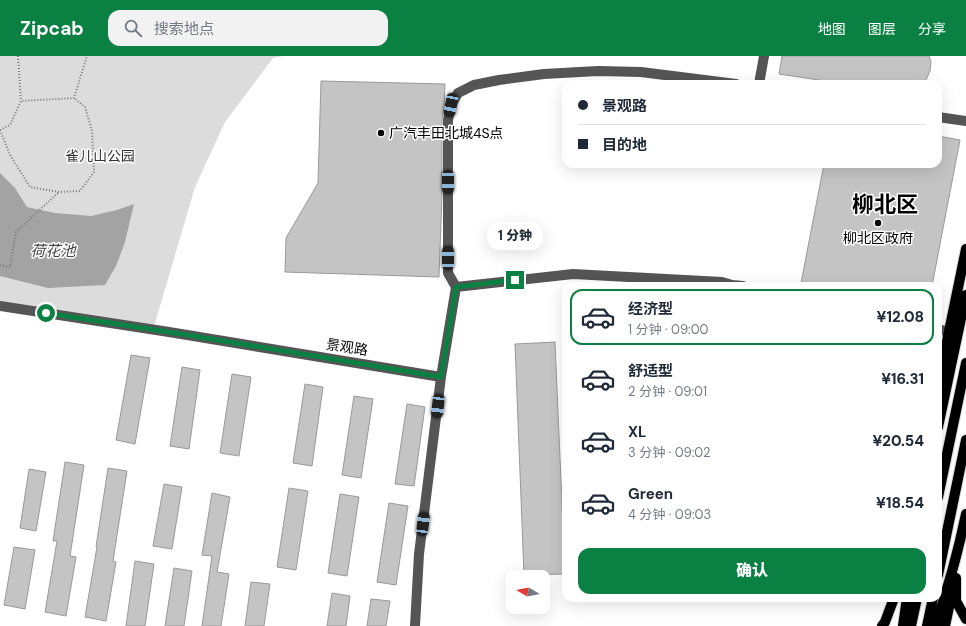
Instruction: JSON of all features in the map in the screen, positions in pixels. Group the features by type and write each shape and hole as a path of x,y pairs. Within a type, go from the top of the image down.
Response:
{"main road":[{"path":"942,366 966,249"},
{"path":"942,408 966,295"},
{"path":"942,478 966,363"},
{"path":"942,556 966,440"},
{"path":"935,626 946,596 961,540 966,514"},
{"path":"945,626 966,534"},
{"path":"956,578 956,601 966,619"},
{"path":"882,626 893,602"},
{"path":"891,626 894,602"},
{"path":"903,626 906,602"},
{"path":"910,626 916,602"},
{"path":"927,626 932,602"}],"street":[{"path":"760,80 764,56"},
{"path":"415,626 419,554 441,377 456,287 448,273 448,120 451,105 458,93 474,85 544,74 598,71 641,72 704,80"},
{"path":"942,118 966,121"},
{"path":"456,287 573,274 722,282"},
{"name":"景观路","path":"0,306 441,377"},
{"path":"942,330 949,332"}],"path":[{"path":"18,56 21,101 10,125 0,130 10,155 30,187 59,192 80,191 94,172 92,131 86,107 74,98 21,101"},
{"path":"74,98 87,56"},
{"path":"0,265 10,267 16,232 59,192"}],"green space":[{"name":"雀儿山公园","path":"0,56 283,56 273,58 225,122 195,187 153,330 0,306"}],"water":[{"name":"荷花池","path":"0,173 15,188 27,207 55,213 91,216 117,210 134,204 125,242 116,266 105,285 48,288 0,276"}],"building":[{"path":"782,56 929,56 931,62 930,71 926,80 819,80 779,74"},
{"name":"广汽丰田北城4S点","path":"321,81 445,84 442,120 442,195 439,277 285,272 286,238 318,183"},
{"name":"柳北区政府","path":"942,137 960,140 933,282 801,282 823,168 942,168"},
{"path":"555,342 562,504 562,574 550,574 550,570 524,570 515,344"},
{"path":"131,355 150,358 135,444 116,440"},
{"path":"182,367 200,370 189,449 170,446"},
{"path":"232,374 251,377 239,456 220,453"},
{"path":"305,384 323,387 312,466 293,463"},
{"path":"354,396 373,399 361,478 342,475"},
{"path":"407,404 425,407 414,486 395,484"},
{"path":"65,462 84,465 70,556 76,557 66,616 45,612 57,541 53,541"},
{"path":"108,468 127,471 113,561 116,562 106,621 85,617"},
{"path":"29,469 46,472 36,531 20,528"},
{"path":"164,484 182,487 172,549 153,546"},
{"path":"289,488 308,491 296,570 277,567"},
{"path":"212,493 230,497 217,572 229,574 221,626 202,626 212,556 202,555"},
{"path":"340,494 359,497 347,576 328,573"},
{"path":"389,503 408,506 396,585 377,582"},
{"path":"14,547 35,550 25,609 4,605"},
{"path":"135,561 154,564 145,626 126,626"},
{"path":"174,568 192,571 184,626 165,626"},
{"path":"251,582 270,584 264,626 245,626"},
{"path":"332,593 350,596 346,626 327,626"},
{"path":"371,599 390,601 386,626 367,626"}],"place":[{"name":"广汽丰田北城4S点","path":"381,133"},
{"name":"柳北区政府","path":"878,223"}],"district":[{"name":"柳北区","path":"885,204"}],"route":[{"path":"46,313 441,377 456,287 515,280"}]}
